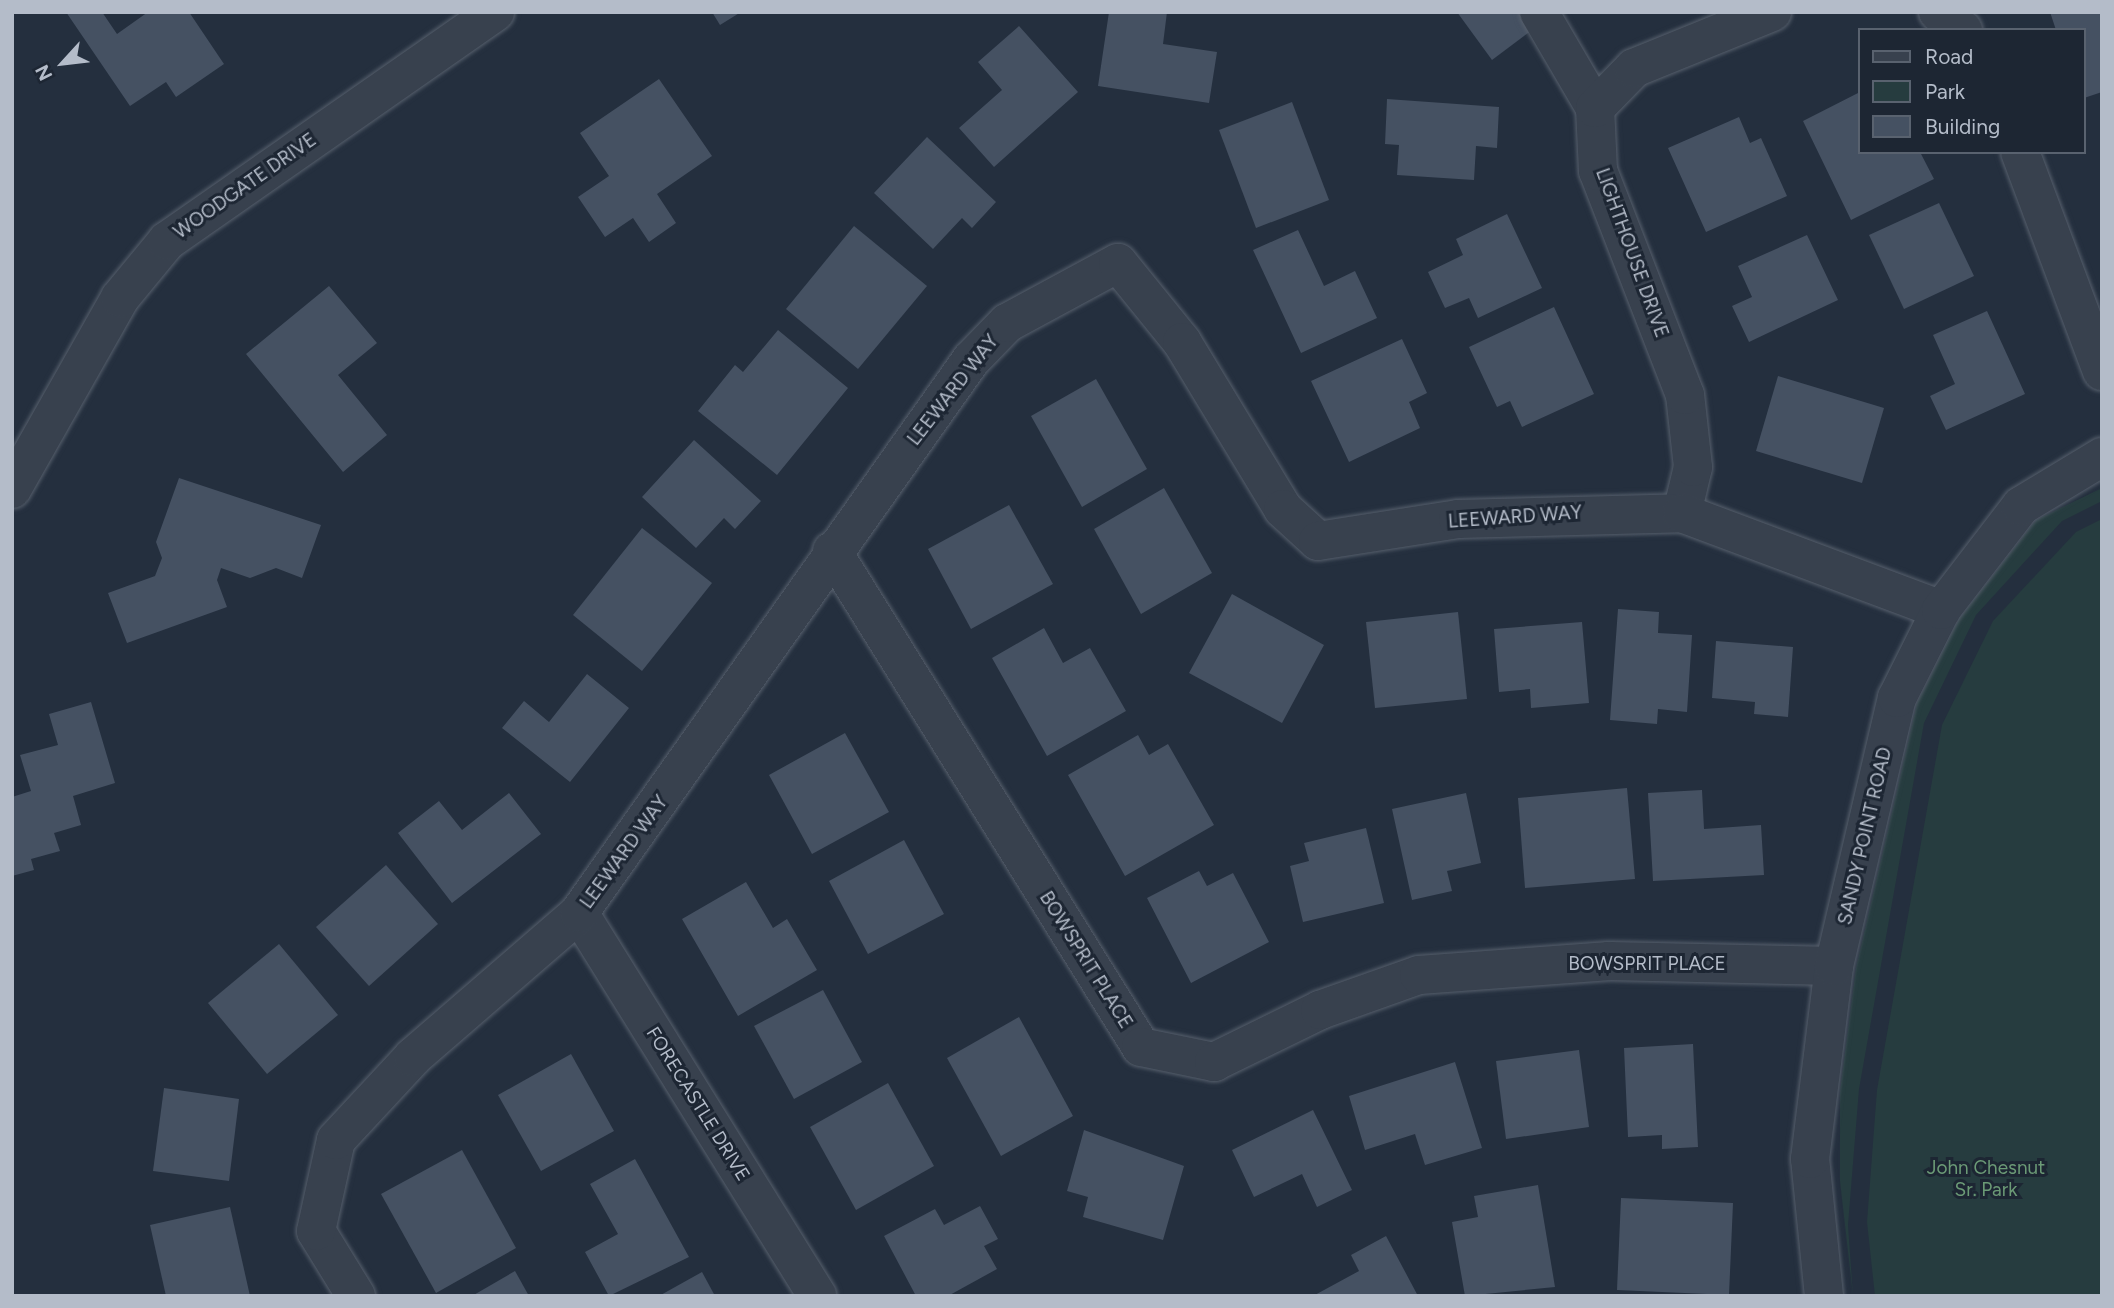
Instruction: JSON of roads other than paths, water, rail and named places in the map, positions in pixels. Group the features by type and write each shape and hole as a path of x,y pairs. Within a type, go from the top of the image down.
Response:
{"street":[{"name":"WOODGATE DRIVE","path":"12,489 120,298 167,241 495,12"},
{"path":"1539,12 1595,108 1634,68 1772,12"},
{"path":"1938,12 1960,28"},
{"name":"LIGHTHOUSE DRIVE","path":"1595,108 1598,171 1685,395 1693,467 1682,513"},
{"path":"2021,154 2102,371"},
{"name":"LEEWARD WAY","path":"356,1296 316,1231 336,1140 413,1057 579,913 832,551 971,360 1007,323 1118,263 1182,342 1283,509 1318,541 1458,519 1682,513 1941,610"},
{"name":"SANDY POINT ROAD","path":"1824,1296 1810,1159 1834,966 1897,698 1941,610 2021,506 2102,457"},
{"name":"BOWSPRIT PLACE","path":"832,551 1140,1047 1214,1062 1320,1010 1419,975 1609,961 1834,966"},
{"name":"FORECASTLE DRIVE","path":"579,913 817,1296"}],"park label":[{"name":"John Chesnut Sr. Park","path":"1986,1179"}]}
